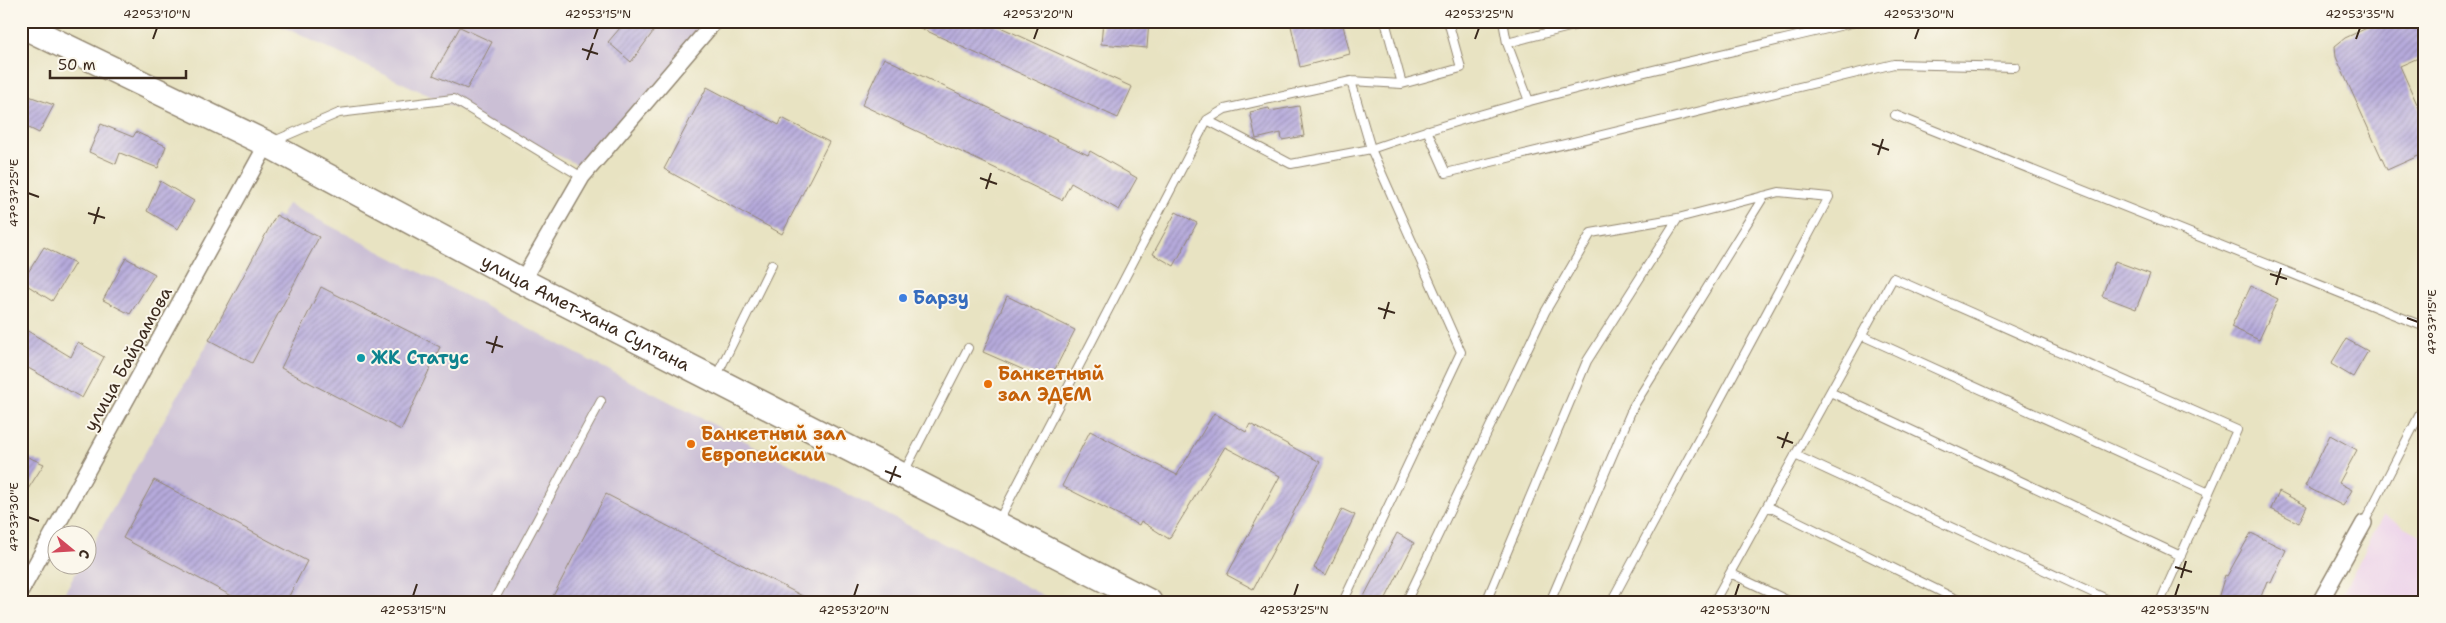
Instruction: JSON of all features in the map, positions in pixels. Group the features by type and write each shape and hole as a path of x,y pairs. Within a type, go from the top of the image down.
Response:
{"main road":[{"name":"улица Амет-хана Султана","path":"21,25 267,144 522,281 1149,602"}],"street":[{"path":"522,281 582,177 715,21"},
{"name":"улица Байрамова","path":"21,591 27,569 267,144"},
{"path":"2320,602 2364,523"}],"lane":[{"path":"1385,21 1402,84"},
{"path":"996,524 1207,120 1225,109 1350,81 1402,84 1461,68 1448,21"},
{"path":"1503,21 1507,43 1529,101"},
{"path":"1507,43 1593,21"},
{"path":"1207,120 1291,164 1371,149 1427,130 1529,101 1860,21"},
{"path":"1427,130 1446,173 1894,64 2015,67"},
{"path":"2425,75 2425,84"},
{"path":"1343,602 1461,352 1371,149 1350,81"},
{"path":"267,144 339,112 453,99 582,177"},
{"path":"1895,115 2425,327"},
{"path":"1406,602 1545,312 1591,233 1678,218 1779,192 1829,197 1611,602"},
{"path":"1550,602 1633,407 1764,196"},
{"path":"1486,602 1587,361 1678,218"},
{"path":"715,379 772,264"},
{"path":"1714,602 1893,278 2237,430 2160,602"},
{"path":"1862,335 2209,493"},
{"path":"902,476 968,348"},
{"path":"1830,392 2181,556"},
{"path":"492,602 601,401"},
{"path":"2364,523 2425,404"},
{"path":"1795,455 2113,602"},
{"path":"2425,498 2425,509"},
{"path":"1768,506 1962,602"},
{"path":"1730,573 1791,602"}],"shaded area":[{"path":"270,21 721,21 589,170"},
{"path":"288,204 1056,602 59,602 74,576 98,576 98,535"},
{"path":"2383,515 2425,538 2425,602 2338,602"}],"building":[{"path":"626,21 661,21 631,62 608,42"},
{"path":"905,21 987,21 1132,87 1118,118"},
{"path":"1103,21 1149,21 1147,48 1101,44"},
{"path":"1290,21 1342,21 1350,54 1300,67"},
{"path":"2382,21 2425,21 2425,55 2400,66 2425,122 2425,153 2387,170 2336,57 2335,46 2345,38"},
{"path":"460,27 492,42 467,89 433,75"},
{"path":"884,58 1088,155 1090,151 1137,178 1119,210 1071,183 1062,200 862,105"},
{"path":"707,87 779,125 782,118 829,142 782,234 664,169"},
{"path":"26,95 54,105 39,133 21,124 21,103"},
{"path":"1299,106 1304,136 1282,140 1281,133 1256,139 1250,112 1269,108 1270,111"},
{"path":"101,124 133,137 136,132 166,146 158,168 120,153 116,164 89,152"},
{"path":"160,181 194,201 178,229 147,211"},
{"path":"1176,212 1197,223 1174,266 1153,254"},
{"path":"276,215 319,237 252,363 209,340"},
{"path":"44,247 75,263 52,301 22,282"},
{"path":"126,258 155,274 130,314 103,300"},
{"path":"2115,261 2150,274 2136,309 2102,296"},
{"path":"2251,286 2278,299 2259,340 2231,327"},
{"name":"ЖК Статус","path":"321,287 440,347 401,430 281,368"},
{"path":"1007,296 1075,330 1049,381 983,352"},
{"path":"21,327 71,357 78,342 104,357 82,398 21,364"},
{"path":"2346,339 2368,351 2353,377 2331,364"},
{"path":"1214,413 1246,432 1250,424 1320,462 1253,589 1227,575 1280,476 1225,447 1169,539 1141,521 1139,525 1062,486 1090,431 1177,475"},
{"path":"2330,435 2357,450 2339,483 2352,490 2343,506 2305,486"},
{"path":"21,454 44,464 21,500"},
{"path":"154,480 307,561 286,602 243,602 123,538"},
{"path":"2279,491 2307,506 2299,523 2271,509"},
{"path":"606,494 814,602 550,602"},
{"path":"1342,509 1355,515 1326,575 1314,568"},
{"path":"1397,533 1414,543 1384,602 1361,602"},
{"path":"2251,533 2286,550 2271,583 2267,581 2259,602 2217,602 2225,575 2227,576"}],"place":[{"name":"Барзу","path":"903,298"},
{"name":"ЖК Статус","path":"361,358"},
{"name":"Банкетный зал ЭДЕМ","path":"988,384"},
{"name":"Банкетный зал Европейский","path":"691,444"}]}
